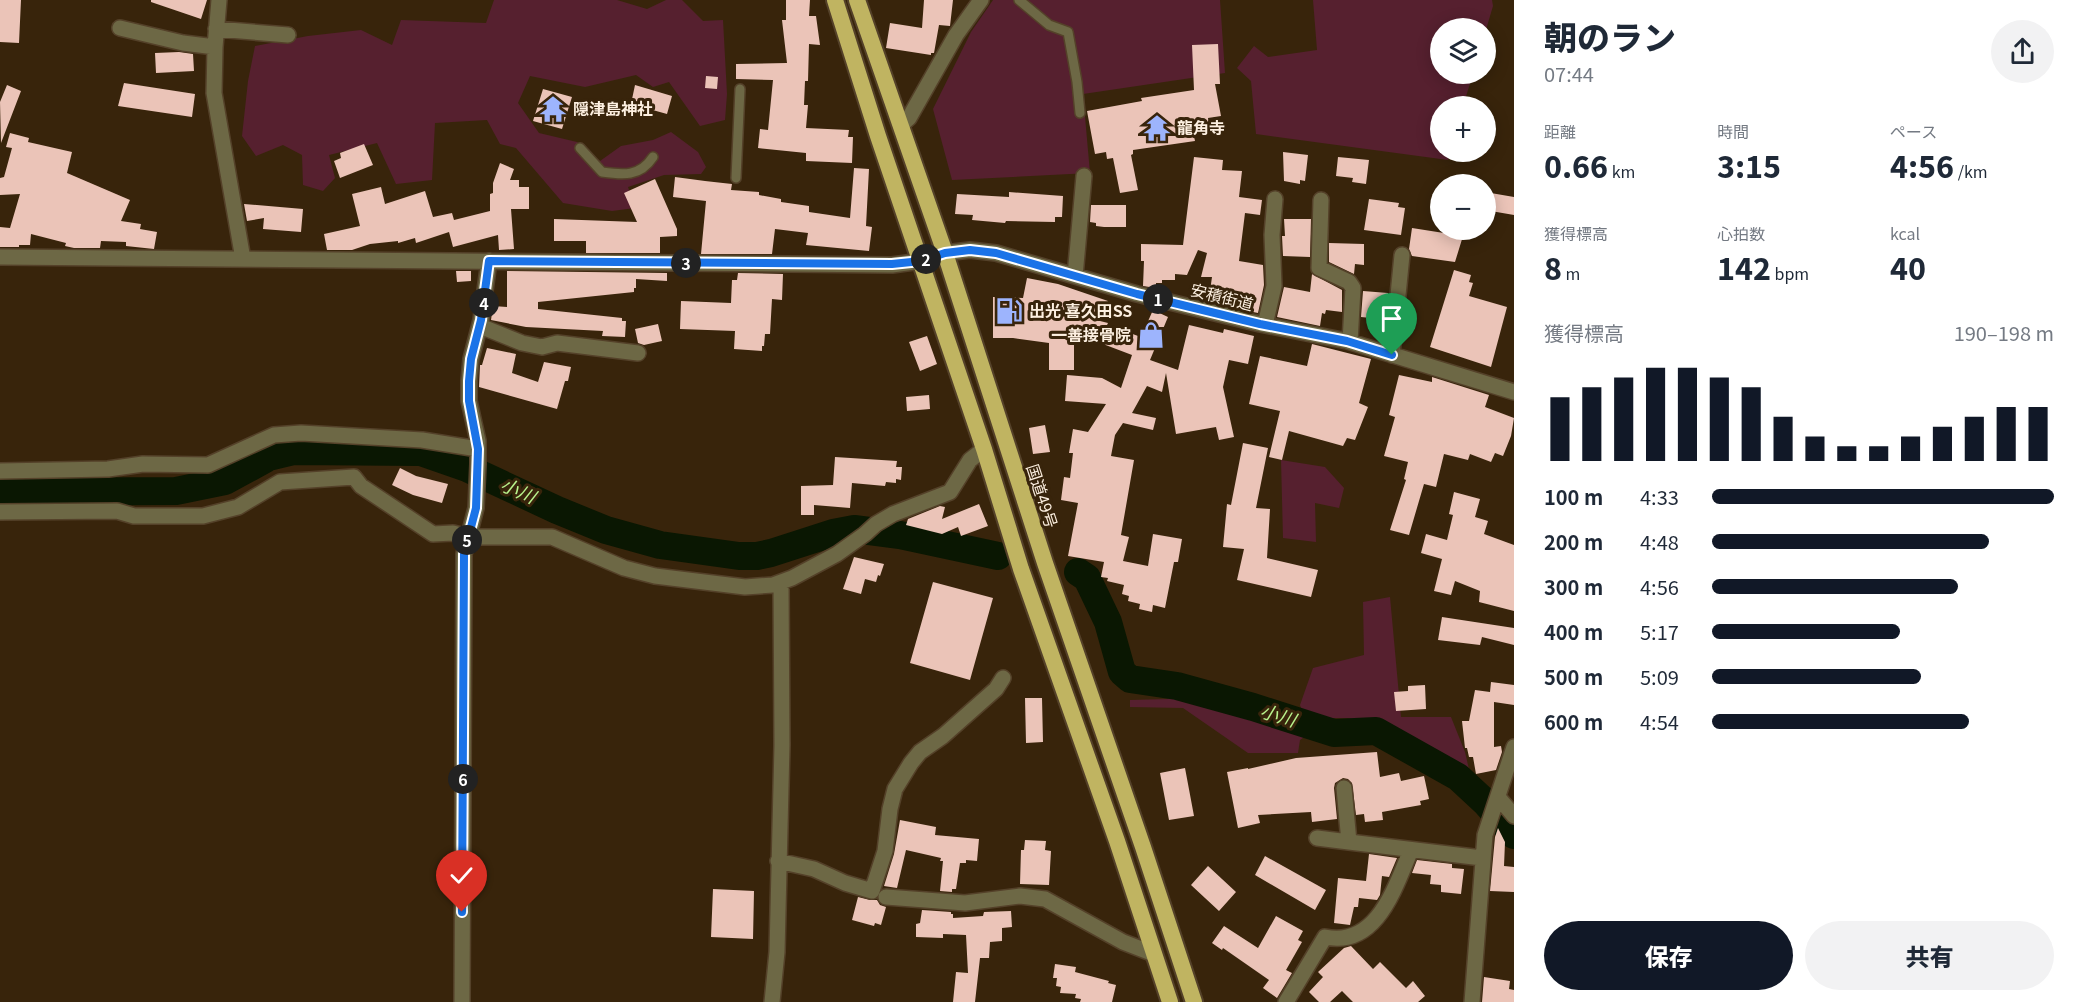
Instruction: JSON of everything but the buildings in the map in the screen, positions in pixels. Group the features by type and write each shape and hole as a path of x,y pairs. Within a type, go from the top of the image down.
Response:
{"highway":[{"path":"835,0 1022,569 1117,841 1170,1002"},
{"name":"国道49号","path":"857,0 945,253 1045,563 1194,1002"}],"street":[{"path":"219,0 214,93 243,259"},
{"path":"901,125 909,118 956,35 981,0"},
{"path":"120,28 183,43 215,47"},
{"path":"216,29 288,34"},
{"path":"1075,276 1084,176"},
{"path":"1265,325 1274,286 1272,235 1275,199"},
{"path":"1321,200 1319,268 1349,282 1353,288 1350,342"},
{"name":"安積街道","path":"0,257 892,264 921,261 945,253 970,250 996,253 1137,294 1265,325 1350,342 1514,392"},
{"path":"1392,355 1402,255"},
{"path":"462,1002 464,554 476,508 478,457 469,401 469,381 471,359 480,326 489,261"},
{"path":"480,326 522,343 542,346 557,343 638,353"},
{"path":"0,471 108,469 144,464 208,465 274,435 301,433 422,440 478,457"},
{"path":"0,512 117,511 134,516 203,516 238,507 280,482 354,477 362,486 433,534 453,533 468,537 552,537 624,568 655,576 746,587 781,583 837,554 893,514 950,492 970,460 984,449"},
{"path":"772,1002 777,952 782,746 781,583"},
{"path":"778,861 814,869 845,883 872,891 885,852 890,809 895,789 920,752 943,736 996,689 1003,678"},
{"path":"1472,1002 1485,835 1514,747"},
{"path":"1344,788 1349,842"},
{"path":"1497,800 1514,816"},
{"path":"1317,838 1482,858"},
{"path":"1286,1002 1325,937 1336,939 1348,937 1374,923 1392,894 1411,850"},
{"path":"886,897 965,903 1020,897 1046,899 1123,942 1154,954"}],"lane":[{"path":"1018,0 1049,25 1068,32 1080,113"},
{"path":"736,178 740,89"},
{"path":"580,148 602,172 616,174 641,170 653,157"}],"shaded area":[{"path":"494,0 617,0 647,9 666,0 682,0 703,21 723,20 727,94 725,120 700,126 669,82 653,87 636,75 585,87 530,76 518,103 539,133 577,142 600,161 621,146 653,140 671,132 698,152 706,167 701,174 664,175 628,187 635,208 612,211 563,203 516,148 500,144 487,120 435,123 432,180 396,184 377,143 329,155 335,178 323,191 303,185 302,155 283,145 256,156 242,136 248,81 255,46 308,36 361,30 392,45 401,20 486,23"},
{"path":"993,0 1220,0 1225,73 1083,94 1090,173 952,180 933,109 971,32"},
{"path":"1313,0 1492,0 1493,6 1489,18 1430,18 1430,84 1470,84 1466,96 1430,96 1430,158 1256,134 1251,81 1237,68 1254,46 1268,57 1317,50"},
{"path":"1281,460 1325,467 1344,488 1339,508 1315,503 1316,542 1283,538"},
{"path":"1390,597 1401,717 1451,717 1465,752 1471,778 1437,751 1375,725 1348,718 1326,718 1303,713 1300,705 1313,668 1364,655 1363,602"},
{"path":"1189,693 1310,733 1300,740 1298,753 1248,753 1183,708 1130,707 1130,700 1168,699"}],"waterway":[{"name":"小川","path":"0,492 176,491 225,481 269,457 294,451 421,452 467,468 606,530 660,545 739,556 757,556 854,529 900,535 998,556"},
{"name":"小川","path":"1078,572 1087,578 1108,622 1122,672 1130,679 1177,686 1334,733 1376,731 1458,777 1486,803 1514,835"}],"place":[{"name":"隠津島神社","path":"553,109"},
{"name":"龍角寺","path":"1157,128"},
{"name":"出光 喜久田SS","path":"1009,311"},
{"name":"一善接骨院","path":"1151,335"}],"route":[{"path":"462,912 464,554 476,508 478,464 478,441 469,401 469,381 471,359 481,320 489,261 892,264 921,261 945,253 970,250 996,253 1137,294 1260,324 1318,334 1392,355"}]}
